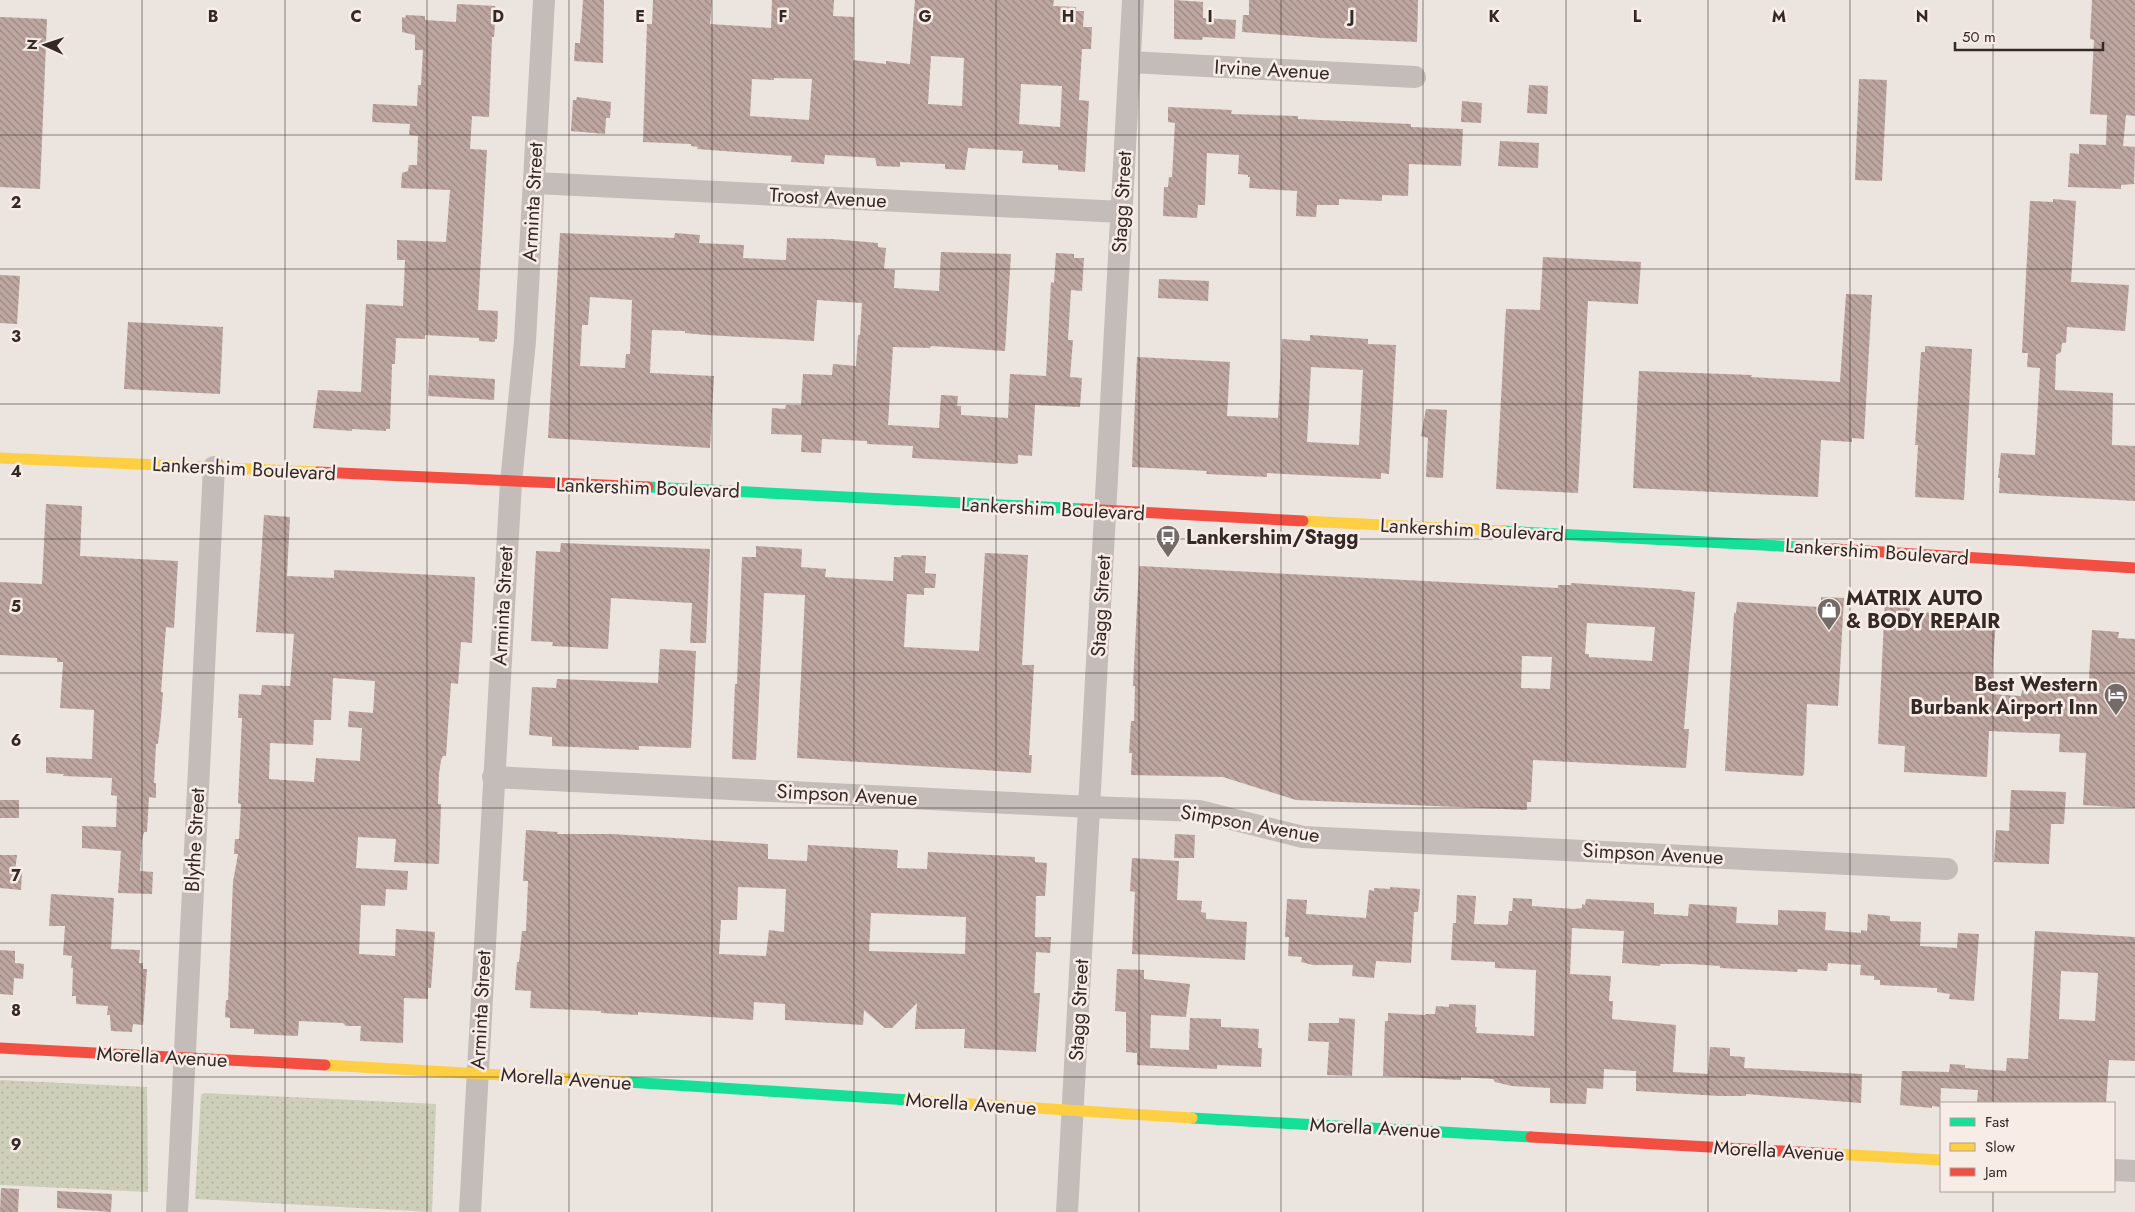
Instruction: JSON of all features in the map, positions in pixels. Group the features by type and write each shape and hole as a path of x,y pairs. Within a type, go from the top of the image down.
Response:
{"main road":[{"name":"Lankershim Boulevard","path":"0,458 1106,511 1823,548 2135,568"},
{"name":"Morella Avenue","path":"0,1048 478,1073 1074,1111 1940,1160"}],"street":[{"name":"Arminta Street","path":"470,1212 511,482 525,341 544,0"},
{"name":"Stagg Street","path":"1067,1212 1133,0"},
{"name":"Irvine Avenue","path":"1130,62 1415,77"},
{"name":"Troost Avenue","path":"535,183 1122,212"},
{"name":"Blythe Street","path":"176,1212 214,467"},
{"name":"Simpson Avenue","path":"493,777 1090,808 1199,811 1303,837 1947,869"},
{"path":"2115,1170 2135,1171"}],"green space":[{"path":"0,1080 147,1087 148,1192 0,1185"},
{"path":"204,1093 436,1104 432,1212 195,1199 201,1095"}],"building":[{"path":"583,0 604,0 603,63 574,61 575,43 580,43"},
{"path":"653,0 712,0 710,24 771,28 772,0 834,0 833,16 854,17 853,60 886,64 886,61 910,64 915,0 1054,0 1053,6 1076,7 1076,11 1084,11 1083,27 1092,27 1091,49 1082,49 1079,100 1089,101 1085,172 1058,170 1058,165 1022,163 1023,151 968,148 965,170 945,169 945,164 900,162 900,167 877,166 875,158 825,155 824,164 791,162 792,156 697,149 698,147 691,146 691,144 643,142 647,24 652,24","holes":["931,56 964,58 962,106 928,104","774,78 812,79 809,120 750,116 752,79 774,80","1021,84 1062,86 1060,127 1019,124"]},
{"path":"1174,0 1203,2 1203,18 1236,20 1235,39 1203,37 1202,40 1174,39"},
{"path":"1249,0 1418,0 1417,42 1242,32 1243,15 1249,15"},
{"path":"2092,0 2135,0 2135,116 2126,115 2123,146 2135,147 2134,184 2121,185 2121,189 2068,187 2070,153 2079,154 2079,144 2106,145 2107,115 2090,114 2094,40 2090,39"},
{"path":"457,4 495,6 496,9 494,37 492,37 489,117 472,116 470,149 487,150 478,310 498,311 497,339 495,339 495,342 479,341 479,338 425,335 425,339 396,338 395,364 392,364 390,429 386,429 386,431 352,429 352,431 313,428 318,390 361,392 366,304 403,306 405,260 397,260 397,240 446,242 450,190 401,188 402,173 408,171 409,165 417,165 418,136 409,135 410,124 372,122 373,104 417,106 418,85 421,85 423,50 415,50 415,35 402,32 402,17 405,18 406,15 425,16 425,20 456,22"},
{"path":"0,17 47,19 40,189 0,187"},
{"path":"1859,79 1887,80 1882,181 1855,180"},
{"path":"1529,85 1548,86 1547,114 1527,113"},
{"path":"577,97 611,102 610,118 606,118 605,134 571,131 573,100 576,100"},
{"path":"1462,101 1482,103 1481,123 1461,122"},
{"path":"1168,107 1232,110 1231,114 1298,116 1298,119 1411,124 1411,127 1463,129 1461,166 1409,164 1408,196 1382,195 1382,201 1339,199 1339,205 1317,205 1316,217 1296,216 1297,191 1249,188 1250,177 1238,174 1239,155 1207,153 1205,205 1198,205 1197,218 1163,216 1164,187 1168,187 1169,177 1172,177 1175,123 1168,122"},
{"path":"1500,141 1539,143 1538,168 1498,166"},
{"path":"2053,199 2076,201 2071,282 2129,285 2125,331 2067,327 2066,343 2062,343 2061,352 2056,355 2055,390 2113,393 2112,445 2135,446 2135,501 1999,493 2000,478 1998,478 2001,453 2035,455 2040,368 2027,367 2028,353 2022,353 2030,201 2053,202"},
{"path":"560,233 674,238 675,233 700,235 699,243 744,245 743,258 786,260 787,238 878,243 878,247 886,248 884,269 895,270 894,288 939,291 941,252 1011,254 1005,351 931,346 930,348 893,347 888,425 939,428 941,395 958,396 957,406 961,406 961,415 1008,418 1010,374 1046,376 1051,282 1054,283 1056,253 1074,254 1074,258 1084,258 1082,291 1071,290 1068,340 1073,340 1070,377 1082,378 1080,407 1035,405 1032,456 1018,455 1018,463 912,458 913,446 867,444 867,441 822,439 821,453 801,452 802,435 771,434 772,408 785,409 786,405 801,405 803,374 832,375 833,364 856,366 862,303 817,300 814,341 652,330 650,373 714,376 710,448 548,438","holes":["590,297 632,300 630,354 626,354 625,368 580,366 582,325 588,325"]},
{"path":"1543,257 1641,262 1638,304 1588,301 1578,493 1496,489 1506,309 1540,310"},
{"path":"0,275 20,276 17,324 0,323"},
{"path":"1159,279 1209,281 1208,301 1158,298"},
{"path":"1846,294 1872,295 1864,439 1852,438 1852,442 1821,440 1818,497 1633,488 1639,371 1752,375 1751,377 1840,382"},
{"path":"128,322 223,327 220,394 124,389"},
{"path":"1310,335 1368,339 1368,344 1396,345 1389,474 1381,473 1381,479 1267,473 1267,477 1206,474 1207,471 1132,467 1137,357 1230,362 1227,416 1278,418 1282,339 1310,341","holes":["1311,367 1363,370 1359,445 1307,442"]},
{"path":"1925,346 1972,349 1964,500 1915,497 1918,445 1915,445 1921,352 1925,352"},
{"path":"429,375 495,379 494,400 428,396"},
{"path":"1426,409 1447,410 1443,478 1426,477 1428,438 1421,436"},
{"path":"46,504 82,506 80,556 178,561 174,628 166,627 161,717 158,744 156,744 154,783 156,783 156,798 149,797 147,832 144,832 142,840 140,871 153,872 152,894 118,893 121,851 82,848 82,826 116,827 117,796 111,795 112,778 63,776 64,774 46,773 46,757 92,759 94,710 60,708 63,662 57,662 57,658 0,655 0,582 42,584"},
{"path":"264,515 290,517 287,576 334,578 334,570 475,577 472,643 461,642 458,684 451,683 446,756 443,756 441,760 439,774 438,804 441,804 439,864 394,862 396,839 358,837 356,868 408,871 407,890 386,889 385,906 361,905 359,954 395,956 396,929 435,932 431,988 428,988 428,999 404,998 403,1043 360,1041 361,1026 346,1026 343,1023 299,1021 298,1036 254,1034 254,1029 230,1028 230,1018 225,1017 226,1000 228,1000 233,882 238,854 234,854 235,839 239,839 241,804 238,803 242,718 238,718 239,694 261,695 262,685 290,686 294,634 256,632","holes":["333,678 375,681 373,713 349,711 348,727 362,728 360,761 316,758 314,782 269,779 270,743 313,745 314,720 331,720"]},
{"path":"561,543 710,549 706,643 690,643 692,603 611,598 608,649 552,646 553,642 531,641 536,551 560,552"},
{"path":"756,546 802,549 801,567 826,569 825,577 893,581 894,557 901,557 902,555 926,556 925,573 936,574 935,588 924,588 924,595 907,594 904,647 979,651 985,553 1028,555 1022,665 1034,665 1029,755 1032,755 1031,773 797,758 805,595 764,593 756,760 732,759 742,557 756,557"},
{"path":"1139,566 1558,588 1558,585 1571,585 1571,583 1695,592 1684,729 1689,729 1686,768 1533,760 1531,802 1527,802 1527,810 1296,800 1223,777 1131,775 1132,753 1129,753 1131,721 1134,721 1135,686 1133,686","holes":["1587,623 1655,627 1652,661 1589,657 1589,654 1585,654","1522,656 1552,657 1550,689 1521,688"]},
{"path":"1821,597 1844,598 1838,706 1807,704 1804,774 1802,776 1725,771 1734,613 1736,613 1737,602 1821,607"},
{"path":"1885,600 1910,601 1910,611 1937,613 1937,616 1996,619 1991,694 2021,696 2022,690 2088,694 2092,630 2119,632 2118,638 2135,639 2135,808 2083,805 2086,753 2059,752 2060,734 1989,731 1987,777 1904,772 1905,746 1878,744"},
{"path":"660,649 696,651 691,748 639,746 639,750 552,746 552,737 529,735 532,687 556,688 557,679 658,683"},
{"path":"2011,790 2066,792 2064,824 2051,824 2049,864 1994,862 1996,830 2009,831"},
{"path":"0,800 19,800 19,818 0,818"},
{"path":"526,830 558,832 557,834 612,834 768,844 768,859 807,861 808,845 898,850 897,868 927,869 928,852 1035,857 1035,862 1047,863 1045,896 1036,896 1035,937 1051,937 1050,953 1036,952 1034,993 1040,993 1036,1052 964,1048 965,1029 915,1029 917,1003 892,1028 885,1028 864,1010 863,1025 785,1020 785,1004 754,1002 753,1020 638,1012 638,1015 601,1013 601,1011 530,1008 531,991 515,990 522,931 526,931 528,881 523,881","holes":["738,887 786,889 784,932 769,930 766,956 719,954 721,920 737,920","871,913 966,917 965,954 869,951"]},
{"path":"1175,834 1195,835 1194,858 1174,858"},
{"path":"0,855 17,855 15,871 22,872 21,890 0,888"},
{"path":"1132,858 1179,861 1177,900 1202,901 1201,912 1206,913 1206,919 1247,922 1245,960 1132,954 1135,892 1130,891"},
{"path":"1390,887 1420,889 1418,912 1414,912 1411,963 1376,961 1374,978 1352,976 1353,965 1313,965 1301,962 1302,957 1288,956 1289,937 1285,937 1287,899 1307,900 1306,914 1366,918 1369,890 1374,891 1374,888 1390,889"},
{"path":"51,894 114,898 111,949 140,950 139,963 143,963 143,969 147,969 143,1025 133,1024 132,1032 111,1031 110,1015 107,1015 108,1006 76,1004 76,996 72,996 72,956 63,955 65,926 49,926"},
{"path":"1457,895 1476,896 1474,924 1508,924 1513,898 1532,899 1532,906 1574,909 1582,908 1582,904 1585,905 1586,899 1654,903 1654,914 1688,916 1689,904 1737,907 1736,923 1778,925 1778,910 1826,912 1825,930 1861,933 1861,930 1867,931 1868,914 1890,916 1890,921 1921,922 1920,946 1957,948 1958,933 1979,934 1974,1001 1949,999 1950,994 1937,992 1937,988 1880,985 1880,980 1874,980 1874,976 1860,975 1861,965 1828,963 1827,971 1798,969 1797,972 1720,968 1720,966 1690,964 1660,964 1660,966 1622,963 1624,931 1572,928 1570,974 1611,976 1609,1001 1613,1001 1612,1019 1676,1025 1673,1072 1708,1074 1710,1047 1730,1048 1730,1056 1745,1057 1744,1068 1862,1074 1861,1103 1746,1094 1746,1096 1720,1096 1636,1091 1636,1071 1604,1069 1603,1089 1587,1088 1586,1104 1550,1103 1550,1088 1512,1086 1495,1082 1493,1079 1461,1077 1461,1080 1383,1076 1385,1021 1388,1021 1388,1013 1425,1015 1435,1014 1436,1006 1449,1007 1449,1004 1476,1005 1476,1033 1534,1036 1536,970 1495,968 1495,962 1451,960 1453,923 1456,923"},
{"path":"2035,931 2135,937 2135,1061 2109,1060 2106,1102 1977,1102 1978,1090 1941,1088 1940,1107 1900,1105 1902,1071 1949,1072 1950,1064 1965,1065 1965,1068 2006,1071 2007,1058 2028,1059","holes":["2061,971 2098,973 2095,1021 2059,1019"]},
{"path":"0,950 15,951 15,963 24,964 23,979 14,978 13,995 0,994"},
{"path":"1117,969 1144,970 1144,979 1190,984 1186,1017 1151,1015 1150,1048 1189,1050 1190,1018 1221,1019 1221,1027 1259,1029 1258,1048 1262,1048 1261,1067 1217,1065 1217,1069 1137,1065 1137,1053 1126,1052 1126,1012 1115,1011"},
{"path":"1339,1018 1355,1019 1352,1076 1327,1075 1329,1042 1308,1041 1309,1023 1339,1023"},
{"path":"1,1188 19,1189 18,1212 0,1212"},
{"path":"57,1191 112,1194 111,1212 57,1208"}],"traffic: fast":[{"path":"648,487 1083,509"},
{"path":"1503,531 1835,549"},
{"path":"627,1082 909,1100"},
{"path":"1192,1118 1531,1137"}],"traffic: slow":[{"path":"0,458 318,472"},
{"path":"1303,521 1503,531"},
{"path":"325,1065 627,1082"},
{"path":"909,1100 1192,1118"},
{"path":"1835,1154 1940,1160"}],"traffic: jam":[{"path":"318,472 648,487"},
{"path":"1083,509 1303,521"},
{"path":"1835,549 2135,568"},
{"path":"0,1048 325,1065"},
{"path":"1531,1137 1835,1154"}],"place":[{"name":"Lankershim/Stagg","path":"1168,558"},
{"name":"MATRIX AUTO & BODY REPAIR","path":"1829,631"},
{"name":"Best Western Burbank Airport Inn","path":"2116,716"}]}
